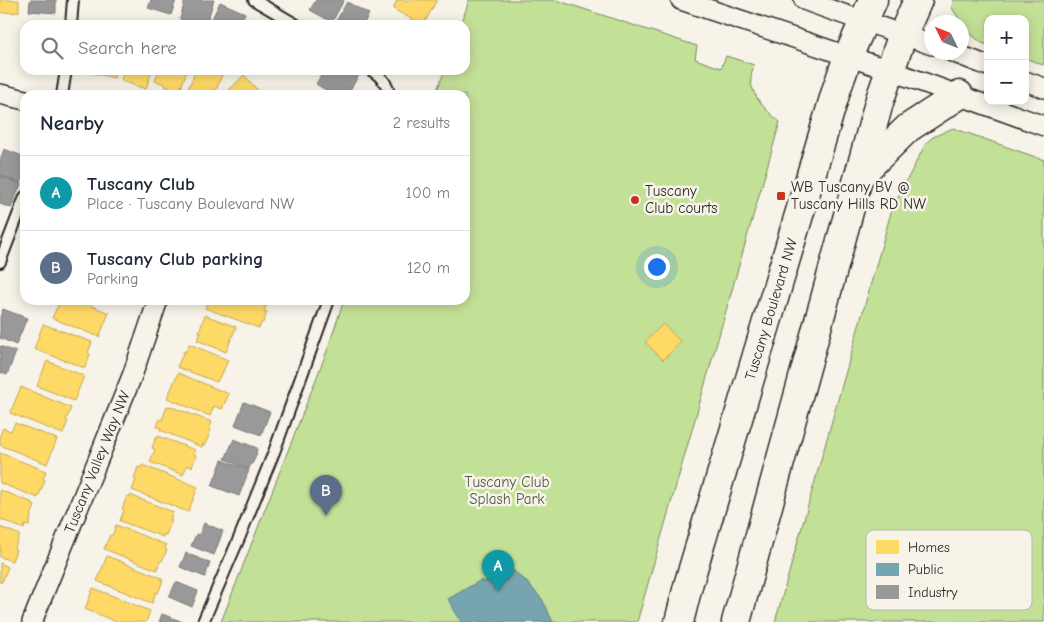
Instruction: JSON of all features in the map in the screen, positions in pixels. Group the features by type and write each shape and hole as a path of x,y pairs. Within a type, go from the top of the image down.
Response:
{"street":[{"path":"681,0 889,70 1044,126"},
{"path":"804,0 868,11 903,34 924,42"},
{"path":"736,622 880,99 889,70 918,0"},
{"name":"Tuscany Boulevard NW","path":"679,622 689,582 772,302 835,97 848,57 868,11"},
{"path":"969,59 984,64"},
{"path":"1029,82 1044,88"},
{"path":"0,94 20,99"},
{"path":"858,177 908,128 959,95"},
{"name":"Tuscany Valley Way NW","path":"32,622 132,376 156,305"}],"lane":[{"path":"71,20 72,0"},
{"path":"254,0 288,20"},
{"path":"63,90 65,75"},
{"path":"378,75 385,81 389,90"},
{"path":"0,262 20,210"},
{"path":"203,622 274,452 327,305"}],"green space":[{"name":"Tuscany Club Splash Park","path":"469,0 556,0 697,46 695,59 721,68 726,56 754,65 751,84 756,97 780,122 637,622 221,622 327,351 342,305 470,305 470,90 437,90 443,75 470,75 470,20 463,20"},
{"path":"953,0 1044,0 1043,65 1029,60 1029,15 984,15 984,44 969,33 969,15 957,15 952,8"},
{"path":"953,128 1044,160 1044,622 775,622 892,209 926,143 933,137"}],"building: Homes":[{"path":"0,0 19,0 19,12 0,13"},
{"path":"397,0 437,0 426,20 414,20 393,9"},
{"path":"102,75 115,75 114,78"},
{"path":"123,75 150,75 146,89 121,81"},
{"path":"157,75 185,75 180,90 155,81"},
{"path":"194,75 222,75 216,90 188,89"},
{"path":"244,75 258,90 229,90"},
{"path":"58,305 90,305 109,313 99,337 52,318"},
{"path":"206,305 267,305 264,311 267,312 259,328 205,308"},
{"path":"205,315 236,327 226,352 197,340 201,333 199,332"},
{"path":"43,324 92,342 85,368 34,349"},
{"path":"663,324 681,342 663,360 645,342"},
{"path":"189,344 228,360 217,382 177,367"},
{"path":"47,361 84,376 74,401 37,386"},
{"path":"178,373 229,394 222,409 214,406 210,416 167,398"},
{"path":"21,387 71,408 63,434 10,413"},
{"path":"167,406 212,422 205,445 203,444 202,447 160,430 161,428 157,427 160,419 162,420"},
{"path":"15,423 57,439 47,464 0,445 0,435 3,428 11,431"},
{"path":"158,436 195,450 194,454 196,455 192,467 187,465 183,475 150,462 155,449 152,448"},
{"path":"0,453 46,471 43,479 45,480 38,498 0,483"},
{"path":"142,465 198,487 188,512 132,490 138,467 141,468"},
{"path":"0,490 33,503 35,506 29,526 25,525 24,529 0,519"},
{"path":"130,495 173,512 166,535 164,534 163,537 120,521 127,496 130,497"},
{"path":"116,525 166,545 165,549 167,550 157,570 104,549"},
{"path":"0,527 20,535 14,549 16,550 12,561 0,557"},
{"path":"107,556 162,578 158,593 156,592 152,603 97,581"},
{"path":"0,563 8,567 0,583"},
{"path":"93,588 150,611 146,622 117,622 85,609"}],"building: Public":[{"path":"509,567 525,580 542,599 553,622 461,622 448,599 481,580 482,583"}],"building: Industry":[{"path":"30,0 56,0 56,13 29,11"},
{"path":"151,0 176,0 171,15 148,8"},
{"path":"185,0 214,0 208,20 180,19"},
{"path":"316,0 344,0 333,20 328,20 310,10"},
{"path":"220,2 245,13 242,20 211,20"},
{"path":"347,2 369,14 366,20 337,20"},
{"path":"321,75 359,75 350,90 326,90 316,84"},
{"path":"4,149 20,155 20,183 0,175 0,160"},
{"path":"0,176 20,184 11,208 0,204"},
{"path":"3,309 27,318 16,345 0,338 0,317"},
{"path":"0,346 16,352 7,375 0,372"},
{"path":"244,402 270,412 261,435 235,425"},
{"path":"234,439 257,448 257,454 249,469 225,459"},
{"path":"222,460 249,470 239,496 212,486"},
{"path":"204,523 223,531 214,555 191,546 196,534 199,535"},
{"path":"186,553 210,563 205,577 180,567"},
{"path":"176,582 198,591 192,607 169,597"},
{"path":"162,614 183,622 159,622"}],"place":[{"name":"WB Tuscany BV @ Tuscany Hills RD NW","path":"781,196"},
{"name":"Tuscany Club courts","path":"635,200"},
{"name":"Tuscany Club parking","path":"326,516"},
{"name":"Tuscany Club","path":"498,591"}]}
